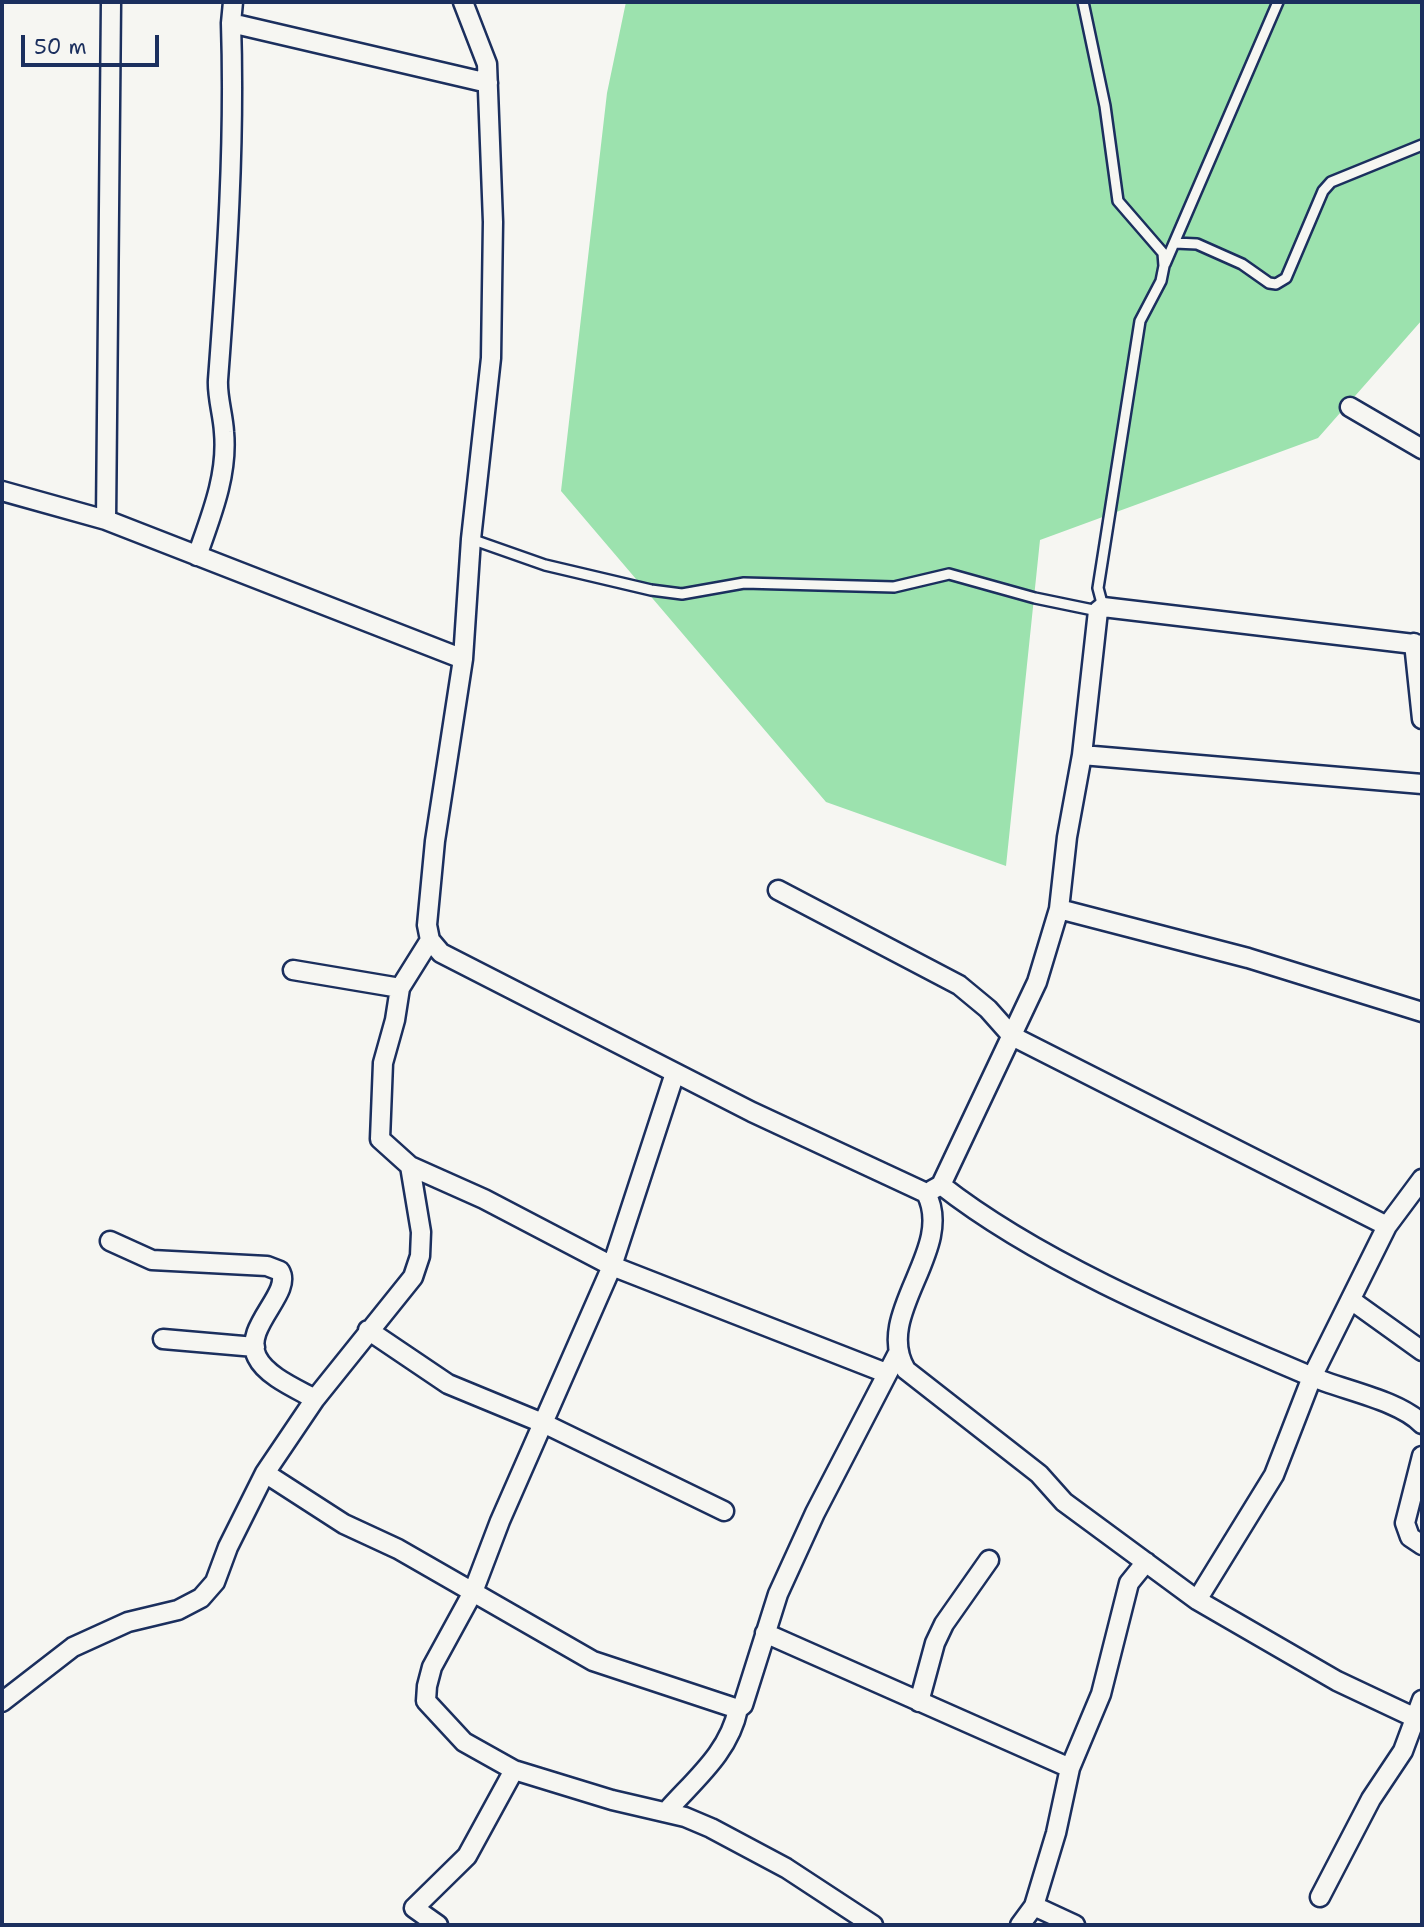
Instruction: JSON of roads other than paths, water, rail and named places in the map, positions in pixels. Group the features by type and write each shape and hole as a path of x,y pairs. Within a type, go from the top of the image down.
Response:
{"street":[{"path":"106,520 111,2"},
{"path":"197,556 218,497 224,461 225,433 218,388 234,124 231,23 233,2"},
{"path":"463,2 487,64 493,222 491,358 471,539 463,659 435,841 427,925 430,940 441,953 675,1073 934,1189 1128,1294 1312,1377 1402,1411 1422,1424"},
{"path":"231,23 488,83"},
{"path":"1350,407 1422,449"},
{"path":"2,491 106,520 463,659"},
{"path":"666,1811 717,1759 736,1722 738,1709 743,1705 778,1594 810,1524 897,1355 899,1328 932,1232 934,1189 1037,982 1059,909 1101,609 1418,644 1422,719"},
{"path":"1082,755 1422,784"},
{"path":"778,890 959,985 988,1009 1012,1036 1387,1226"},
{"path":"1059,909 1248,958 1422,1012"},
{"path":"430,940 400,988 396,1020 383,1063 380,1139 410,1166 484,1199 611,1266 886,1373"},
{"path":"293,970 400,988"},
{"path":"675,1073 611,1266 545,1424 505,1509 473,1592 432,1667 426,1701 464,1742 514,1769 612,1800 666,1811 711,1828 786,1868 873,1925"},
{"path":"2,1702 74,1647 128,1622 178,1610 201,1598 215,1582 228,1547 265,1473 315,1399 413,1277 420,1256 421,1232 410,1166"},
{"path":"1197,1600 1274,1475 1312,1377 1387,1226 1422,1179"},
{"path":"110,1241 152,1260 267,1266 280,1271 282,1284 255,1334 256,1356 265,1367 315,1399"},
{"path":"1351,1300 1422,1351"},
{"path":"368,1330 448,1384 545,1424 724,1511"},
{"path":"163,1339 255,1347"},
{"path":"897,1355 906,1370 1039,1474 1064,1502 1197,1600 1337,1681 1420,1719"},
{"path":"1422,1456 1405,1523 1410,1537 1422,1545"},
{"path":"265,1473 344,1524 398,1549 593,1661 738,1709"},
{"path":"919,1702 940,1633 989,1560"},
{"path":"1020,1925 1034,1906 1070,1768 1101,1694 1129,1583 1146,1562"},
{"path":"765,1633 1070,1768"},
{"path":"1320,1897 1371,1798 1403,1751 1420,1719 1422,1700"},
{"path":"438,1925 414,1908 467,1856 514,1769"},
{"path":"1034,1906 1075,1925"}],"lane":[{"path":"1083,2 1105,106 1118,201 1163,253 1164,266"},
{"path":"471,539 545,565 651,590 682,594 744,583 894,587 949,574 1035,598 1101,609 1098,588 1140,321 1161,281 1164,266 1278,2"},
{"path":"1175,243 1197,244 1242,264 1269,283 1281,282 1323,191 1331,182 1422,145"}]}
